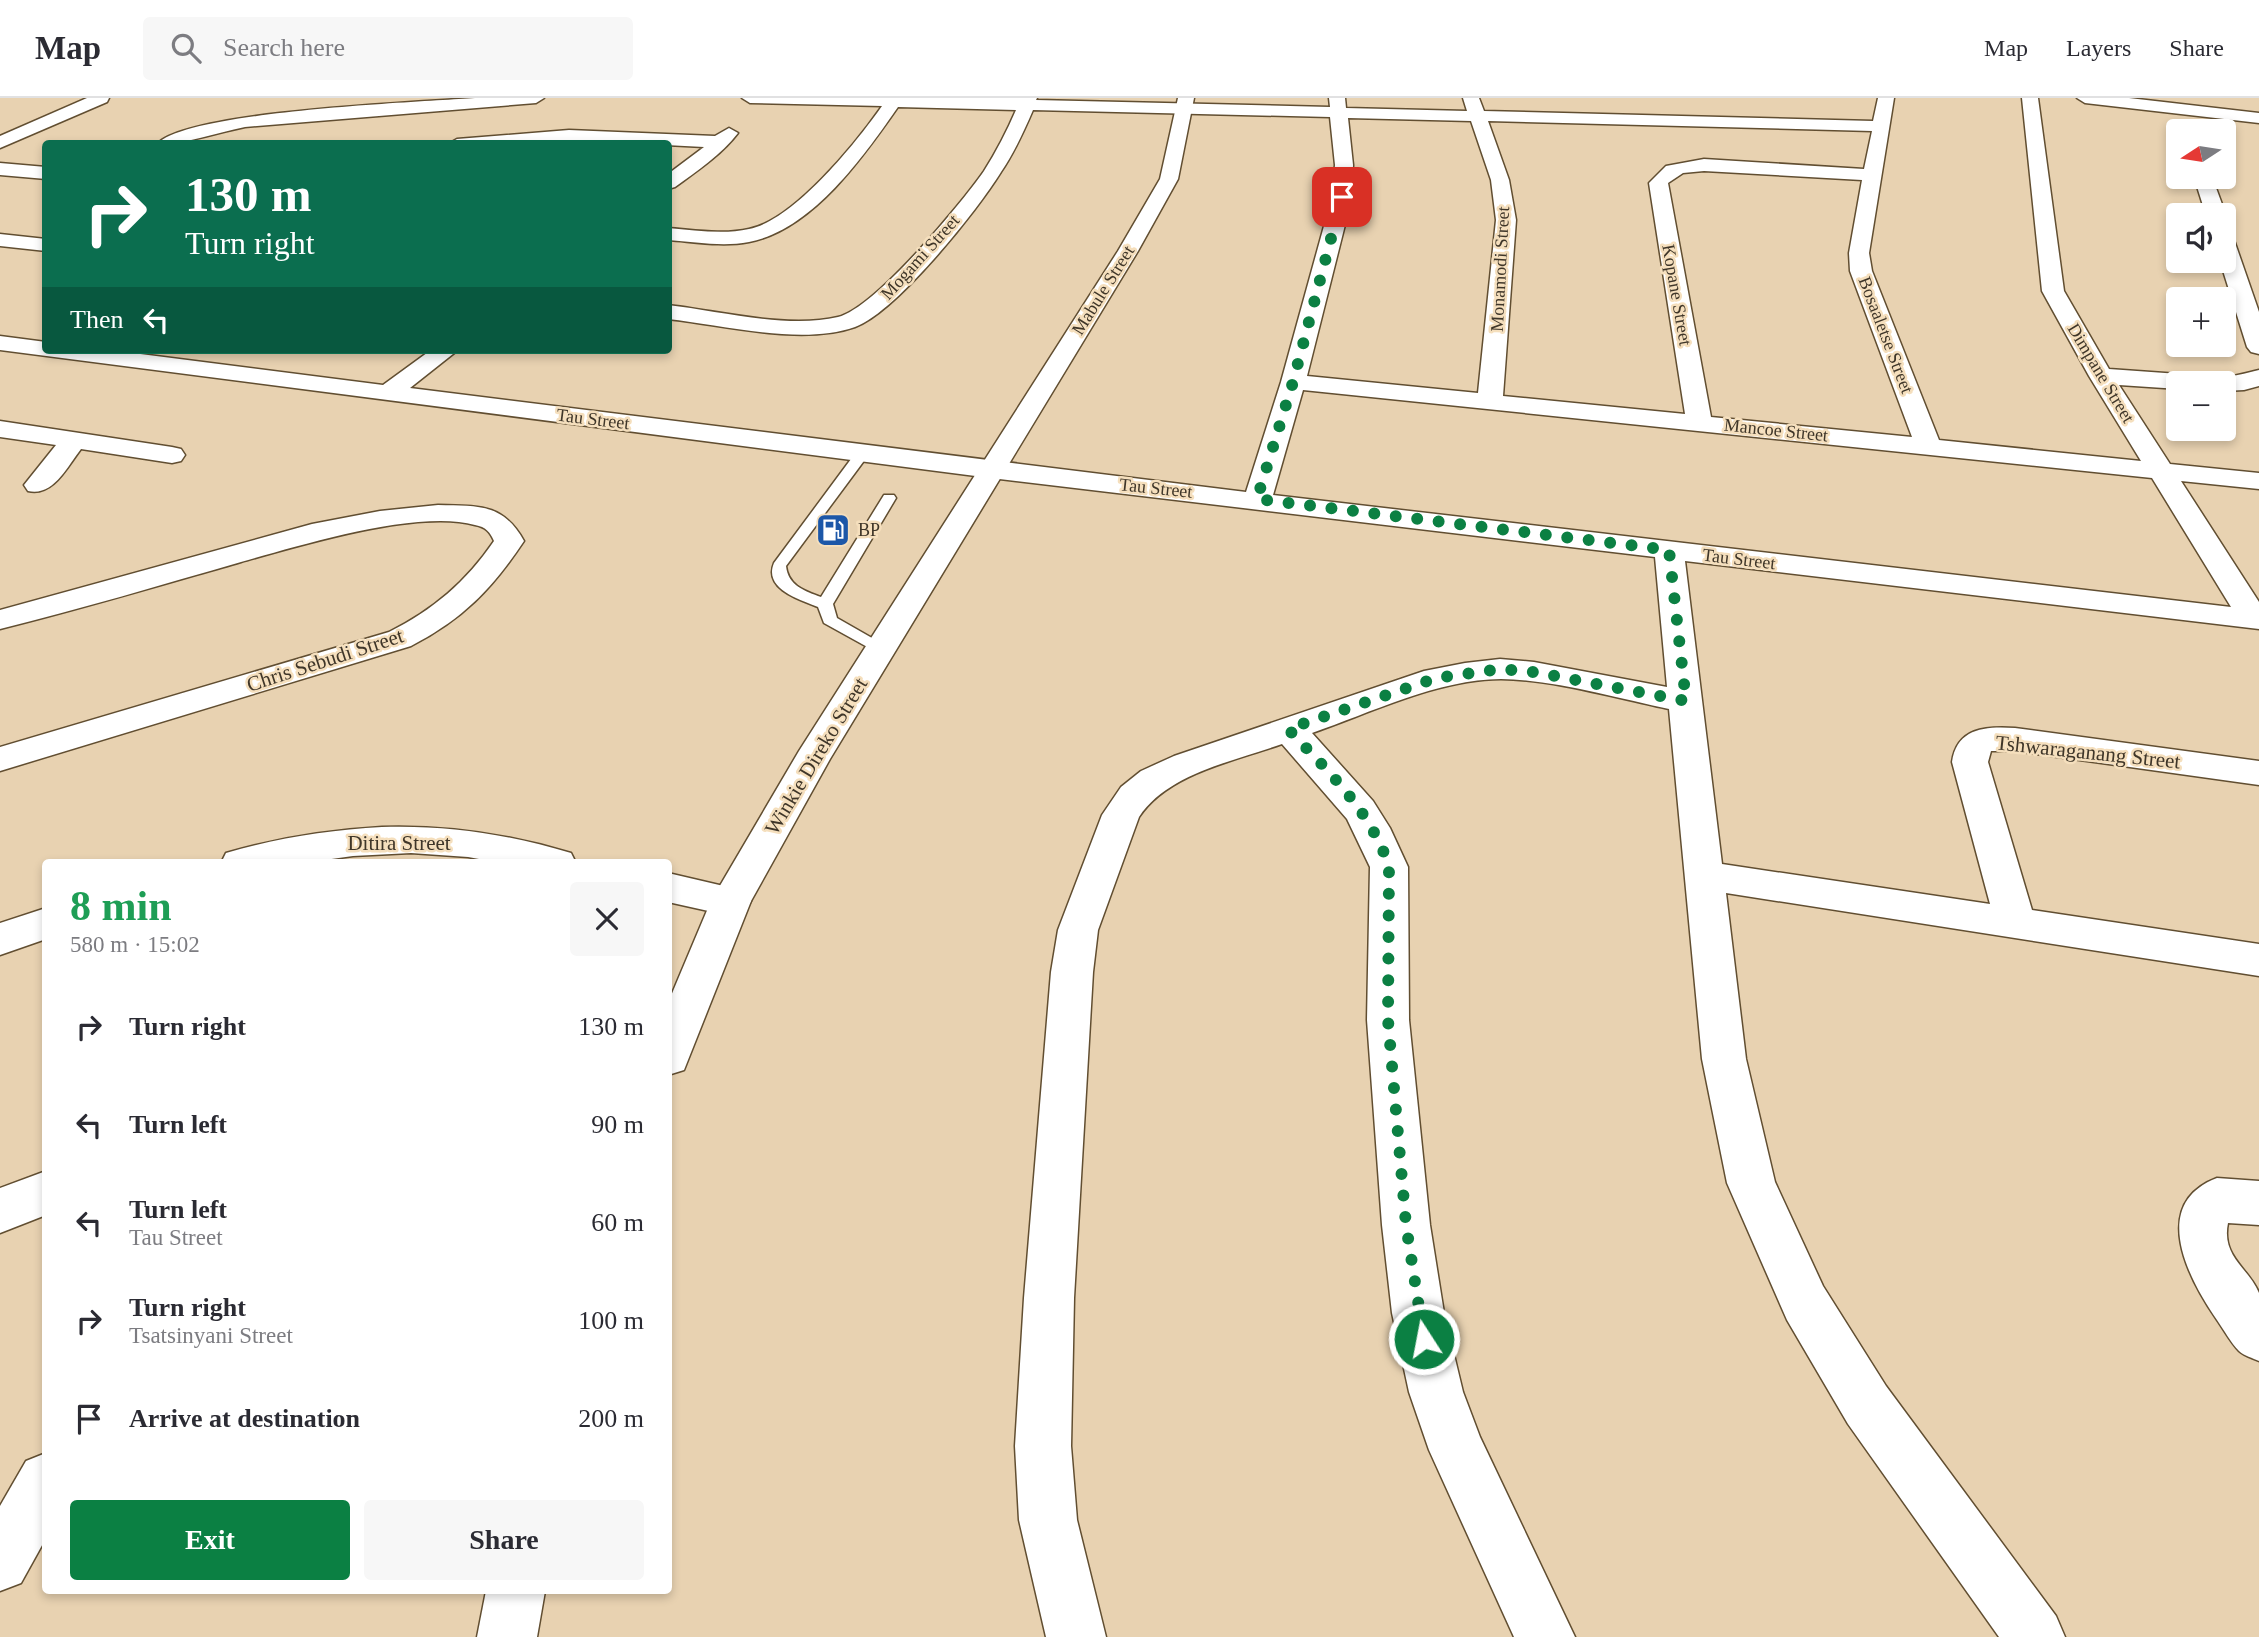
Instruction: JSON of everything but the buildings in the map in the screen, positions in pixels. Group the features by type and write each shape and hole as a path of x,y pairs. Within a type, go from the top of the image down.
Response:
{"street":[{"path":"0,142 101,98"},
{"path":"176,140 201,130 230,124 536,98"},
{"path":"672,180 720,142 745,112 762,98 1474,107 1612,119 1880,126"},
{"path":"1604,98 1612,119"},
{"name":"Bosaaletse Street","path":"1886,98 1860,239 1861,271 1928,446"},
{"name":"Dimpane Street","path":"2030,98 2053,291 2101,376 2256,620"},
{"path":"2085,98 2180,104 2259,118"},
{"path":"672,234 723,238 770,230 831,179 894,100"},
{"name":"Mogami Street","path":"672,312 797,326 850,322 890,293 972,200 997,163 1028,102"},
{"name":"Mabule Street","path":"991,470 1128,251 1169,179 1185,104"},
{"path":"1257,499 1293,382 1342,197 1344,165 1338,105"},
{"path":"230,124 244,107"},
{"name":"Monamodi Street","path":"1474,107 1500,180 1506,220 1490,402"},
{"path":"507,140 569,135 720,142"},
{"name":"Kopane Street","path":"1699,422 1658,183 1666,172 1681,167 1704,165 1872,175"},
{"path":"0,169 42,173"},
{"path":"0,240 42,245"},
{"path":"2235,273 2259,346"},
{"path":"0,343 42,348"},
{"name":"Tau Street","path":"84,354 991,470 1257,499 2256,620"},
{"path":"388,393 441,354"},
{"path":"2101,376 2166,380"},
{"path":"2236,383 2259,377"},
{"name":"Mancoe Street","path":"1293,382 2259,481"},
{"path":"0,429 172,455"},
{"path":"38,485 75,440"},
{"name":"Winkie Direko Street","path":"672,1047 731,901 812,759 991,470"},
{"name":"Chris Sebudi Street","path":"0,620 312,533 361,522 451,514 483,518 500,526 509,541 498,558 462,598 434,621 400,639 0,759"},
{"path":"1669,550 1724,1059 1751,1183 1805,1303 1867,1405 2035,1637"},
{"path":"1076,1637 1048,1520 1043,1446 1050,1284 1072,972 1078,930 1121,815 1134,796 1154,779 1436,678 1500,669 1534,672 1686,701"},
{"path":"1288,729 1369,822 1382,845 1389,867 1388,1020 1406,1225 1419,1313 1436,1392 1457,1450 1545,1637"},
{"name":"Tshwaraganang Street","path":"2015,921 1970,762 1972,747 1982,741 1997,738 2259,773"},
{"name":"Ditira Street","path":"259,859 335,843 402,840 469,843 539,859"},
{"path":"1703,876 2015,921 2259,960"},
{"path":"672,888 731,901"},
{"path":"0,939 42,924"},
{"path":"0,1211 42,1194"},
{"path":"2259,1203 2217,1200 2206,1213 2203,1243 2220,1279 2259,1335"},
{"path":"0,1562 42,1488"},
{"path":"507,1637 515,1594"}],"lane":[{"path":"825,604 790,589 781,582 778,575 779,566 862,454"},
{"path":"880,649 830,620 825,604 889,498"}],"place":[{"name":"BP","path":"833,530"}],"route":[{"path":"1342,197 1293,382 1257,499 1669,550 1686,701 1534,672 1500,669 1436,678 1288,729 1369,822 1382,845 1389,867 1388,1020 1406,1225 1424,1339"}]}
